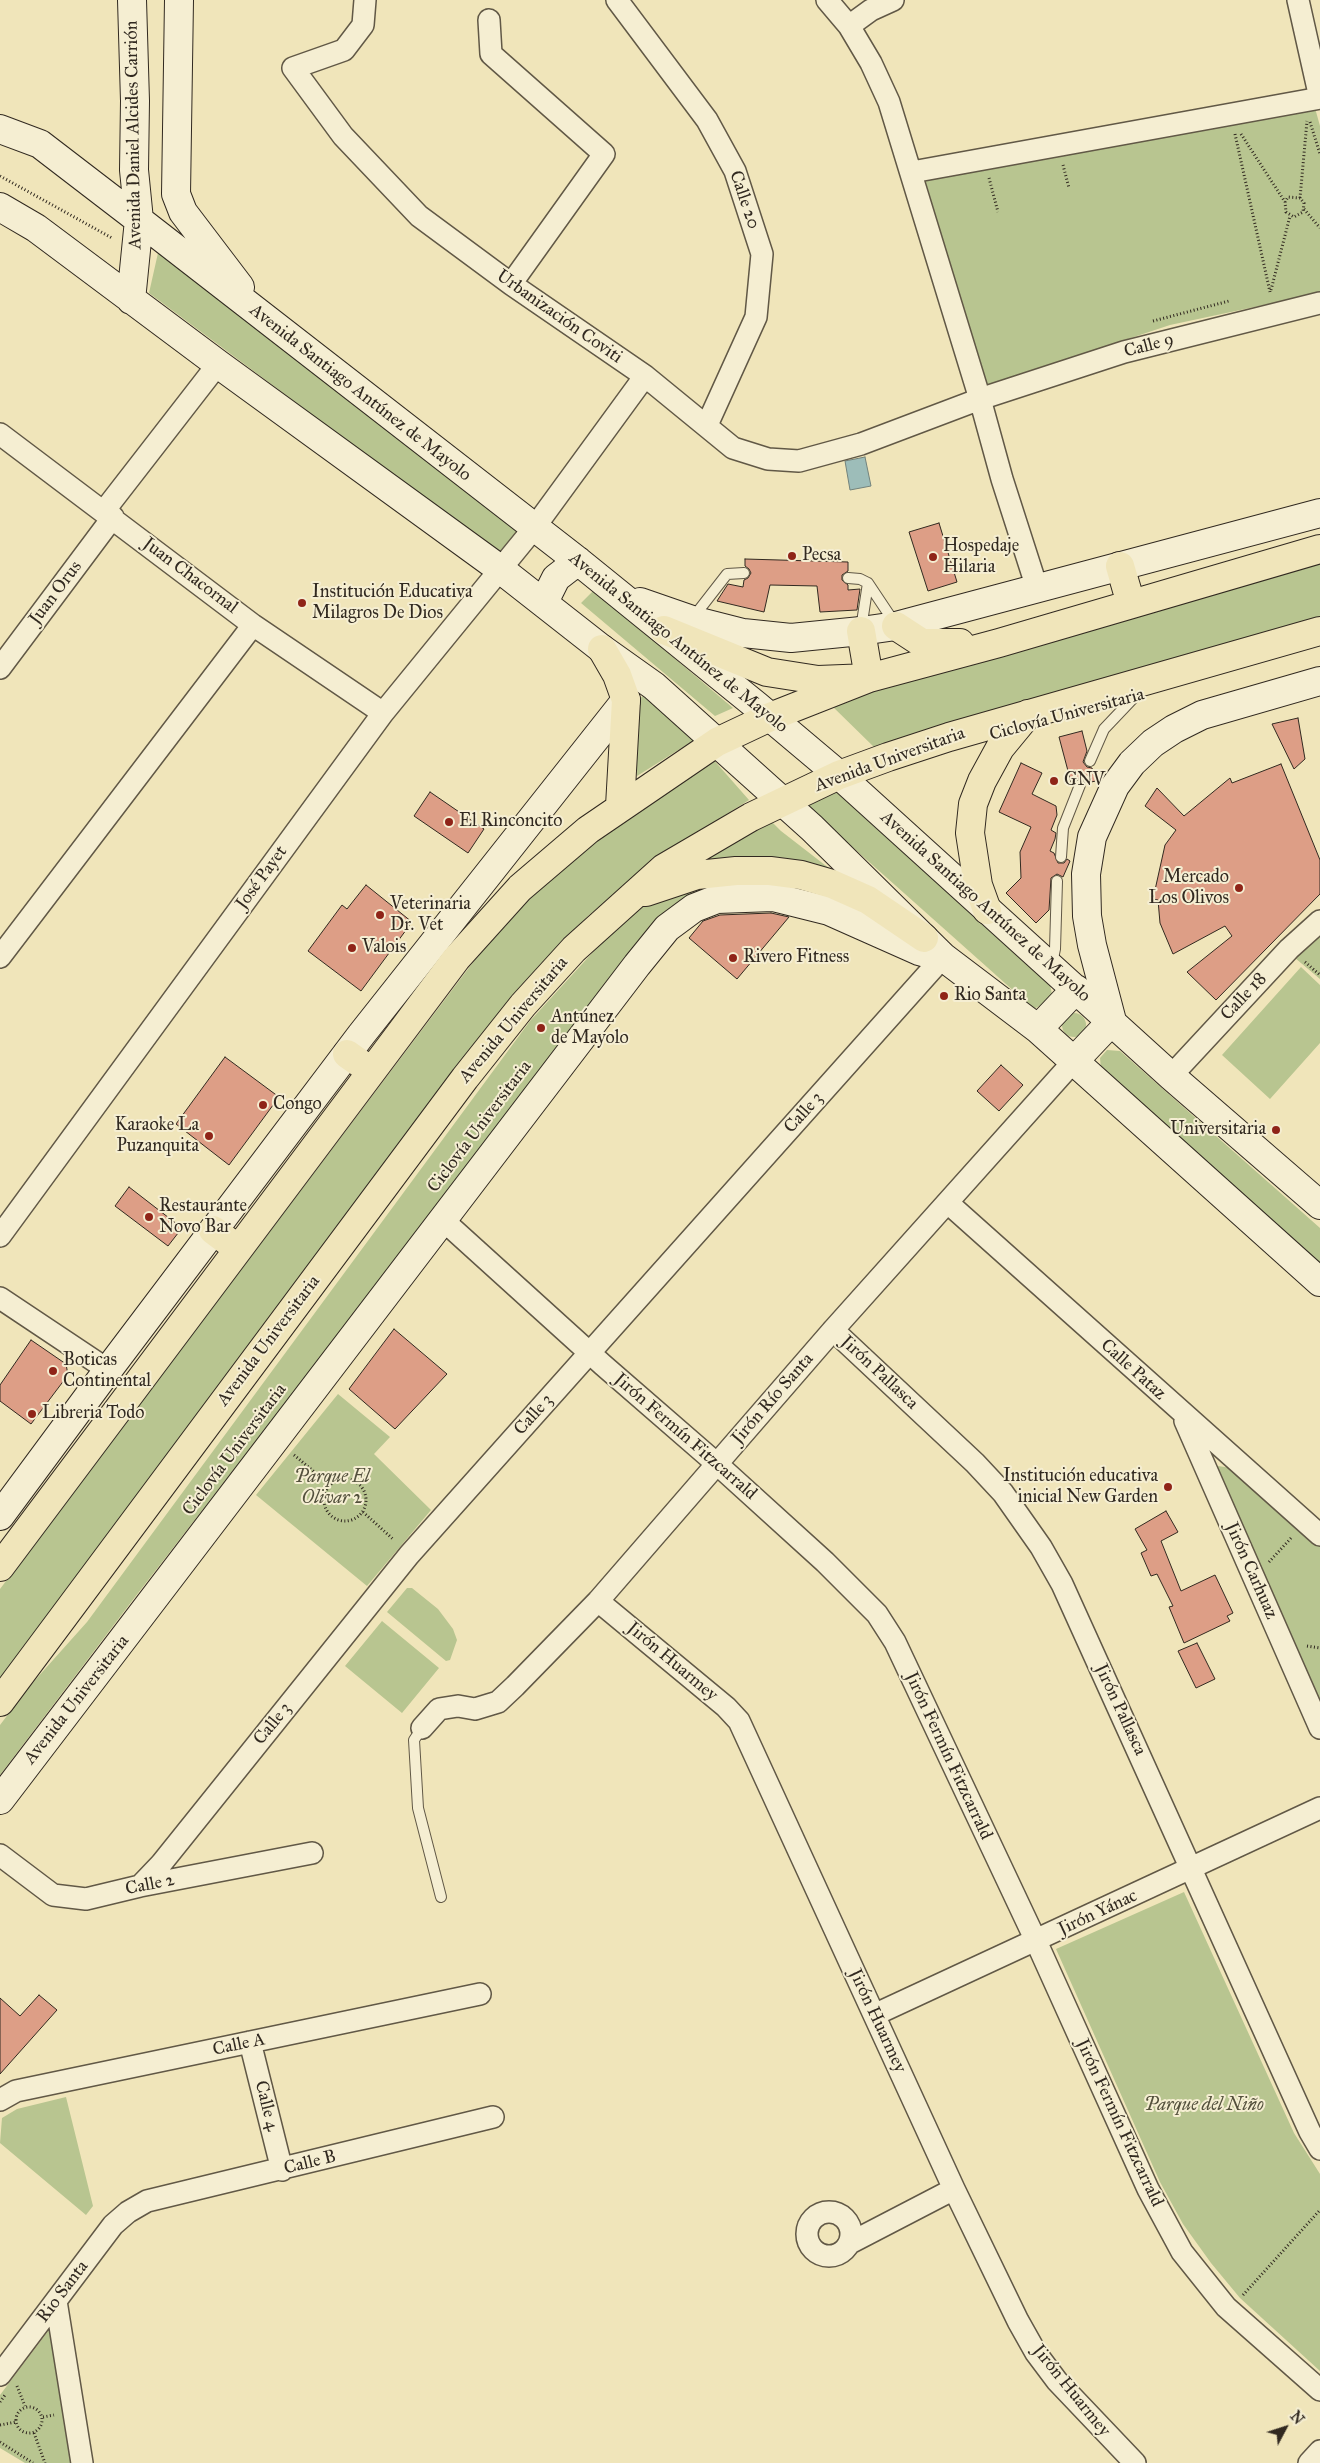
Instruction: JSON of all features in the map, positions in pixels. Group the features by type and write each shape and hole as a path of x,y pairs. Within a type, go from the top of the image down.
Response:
{"main road":[{"name":"Avenida Daniel Alcides Carrión","path":"131,300 139,220 134,170 135,101 132,0"},
{"path":"179,0 176,194 184,212 264,318"},
{"name":"Avenida Santiago Antúnez de Mayolo","path":"0,129 40,144 620,594 839,775 1171,1076 1320,1205"},
{"path":"0,207 36,228 218,364 500,569 654,686 782,802 943,957 1038,1030 1320,1282"},
{"path":"620,594 692,620 743,633 791,638 860,631 896,626 1320,513"},
{"path":"0,1568 456,959 514,895 620,806 717,742 770,717 869,678 999,643 1320,548"},
{"path":"544,602 556,578 578,561"},
{"path":"1120,566 1131,604"},
{"path":"896,626 922,643 999,643"},
{"path":"664,630 767,672 818,680 869,678"},
{"path":"860,631 869,678"},
{"name":"Avenida Universitaria","path":"0,1702 465,1078 541,982 574,949 664,868 698,846 782,802 839,775 948,737 1320,631"},
{"path":"602,648 618,675 626,700 620,806"},
{"path":"1073,1062 1112,1021 1092,945 1087,916 1086,874 1092,838 1115,786 1132,763 1153,743 1174,729 1202,715 1320,681"},
{"path":"2,1511 347,1054 626,700"},
{"path":"987,910 978,885 970,832 973,804 982,781 1000,748 1028,714"},
{"path":"630,898 667,884 697,876 736,871 770,871 800,875 832,884 868,900 924,938"},
{"name":"Avenida Universitaria","path":"0,1800 444,1221 637,965 668,928 694,908 717,900 773,897 829,911 919,951 943,957"},
{"path":"1038,1030 1076,989"},
{"path":"347,1054 371,1071"},
{"path":"213,1230 238,1249"}],"street":[{"name":"Urbanización Coviti","path":"365,0 363,25 344,50 293,68 343,136 419,216 511,284 645,376 733,448 768,459 799,461 861,444 980,398"},
{"name":"Calle 20","path":"617,0 707,120 735,171 762,254 756,316 707,425"},
{"path":"827,0 849,26 871,63 889,102 912,172 1002,478 1037,588"},
{"path":"849,26 871,10 893,0"},
{"path":"912,172 1320,98 1298,0"},
{"path":"488,20 491,54 604,154 511,284"},
{"name":"Calle 9","path":"980,398 1124,352 1320,303"},
{"name":"Juan Orus","path":"0,668 108,514 218,364"},
{"name":"José Payet","path":"0,1236 383,713 534,528 645,376"},
{"name":"Juan Chacornal","path":"0,434 254,625 383,713"},
{"path":"0,958 254,625"},
{"name":"Calle 18","path":"1171,1076 1289,949 1320,921"},
{"name":"Calle 3","path":"140,1886 161,1864 409,1554 943,957"},
{"name":"Jirón Río Santa","path":"422,1728 439,1709 458,1706 475,1709 498,1702 598,1600 833,1330 1073,1062"},
{"name":"Calle Pataz","path":"948,1203 1182,1414 1313,1528"},
{"name":"Jirón Fermín Fitzcarrald","path":"444,1221 826,1562 877,1614 895,1642 1036,1941 1164,2220 1182,2252 1230,2310 1320,2390"},
{"path":"0,1298 108,1370"},
{"name":"Jirón Pallasca","path":"833,1330 975,1463 1003,1493 1023,1520 1062,1584 1310,2132 1320,2149"},
{"name":"Jirón Carhuaz","path":"1182,1414 1320,1728"},
{"name":"Jirón Huarmey","path":"598,1600 726,1707 738,1721 954,2190 1018,2321 1036,2352 1081,2408 1134,2463"},
{"name":"Jirón Yánac","path":"874,2015 1320,1808"},
{"name":"Calle 2","path":"0,1855 53,1895 86,1900 140,1886 312,1853"},
{"name":"Calle A","path":"0,2100 16,2091 480,1994"},
{"name":"Calle 4","path":"250,2042 282,2170"},
{"name":"Calle B","path":"128,2212 147,2201 282,2170 493,2117"},
{"path":"850,2243 954,2190"},
{"name":"Rio Santa","path":"8,2378 56,2302 113,2225 128,2212"},
{"path":"56,2302 82,2463"},
{"path":"1309,2463 1320,2450"}],"lane":[{"path":"692,620 727,574 744,573"},
{"path":"848,578 860,579 868,583 896,626"},
{"path":"860,631 868,583"},
{"path":"1090,761 1104,729 1153,678"},
{"path":"1061,857 1063,828 1080,785"},
{"path":"1051,967 1055,948 1057,881"},
{"path":"422,1728 414,1740 418,1808 441,1896"}],"path":[{"path":"1320,154 1307,114 1300,198 1304,203 1304,210 1320,228"},
{"path":"1270,292 1235,126 1285,202 1286,212 1290,216"},
{"path":"1062,163 1069,188"},
{"path":"988,176 998,212"},
{"path":"1285,202 1288,197 1300,198"},
{"path":"1290,216 1299,215 1304,210"},
{"path":"1270,292 1290,216"},
{"path":"1261,294 1279,290"},
{"path":"1148,323 1166,316 1233,301"},
{"path":"276,1440 330,1485"},
{"path":"343,1479 356,1482 362,1486 367,1499 362,1512 352,1520 338,1520 332,1516 324,1504 324,1497 330,1485 343,1479"},
{"path":"362,1512 409,1554"},
{"path":"1268,1563 1313,1528"},
{"path":"1230,2310 1320,2210"},
{"path":"8,2378 25,2406 36,2408 43,2417 40,2429 34,2432 22,2431 16,2422 17,2414 25,2406"},
{"path":"0,2425 16,2422"},
{"path":"34,2432 45,2463"},
{"path":"0,2442 33,2463"}],"green space":[{"path":"1315,108 1320,126 1320,293 1170,325 986,386 923,173"},
{"path":"158,253 519,529 499,554 149,293"},
{"path":"1320,561 1320,619 877,750 831,705 854,696"},
{"path":"594,590 733,708 715,716 581,603"},
{"path":"644,695 699,737 637,776 636,708 637,701"},
{"path":"712,758 749,800 681,843 636,876 589,915 557,947 512,1001 0,1683 0,1589 471,965 523,900 598,836"},
{"path":"833,789 1050,985 1052,994 1046,1002 1034,1009 803,803"},
{"path":"771,821 781,831 852,886 819,871 759,857 695,864"},
{"path":"724,881 636,950 135,1597 0,1775 0,1725 28,1688 87,1622 530,1021 615,928 648,902"},
{"path":"1320,936 1320,979 1295,958"},
{"path":"1301,967 1320,985 1320,1043 1270,1099 1222,1055"},
{"path":"1074,1013 1083,1016 1086,1025 1083,1034 1074,1037 1065,1034 1062,1025 1065,1016"},
{"path":"1107,1050 1120,1051 1320,1228 1320,1263 1101,1069 1100,1058"},
{"name":"Parque El Olivar 2","path":"338,1394 390,1437 374,1454 431,1510 367,1586 256,1495"},
{"path":"1218,1466 1231,1468 1320,1546 1320,1706 1215,1475"},
{"path":"407,1588 412,1588 438,1609 453,1629 457,1640 450,1660 446,1661 387,1612"},
{"path":"382,1621 439,1668 402,1713 345,1666"},
{"name":"Parque del Niño","path":"1184,1892 1294,2133 1320,2174 1320,2371 1240,2298 1211,2263 1183,2224 1160,2182 1056,1949"},
{"path":"66,2097 93,2206 86,2215 0,2143 2,2118 17,2109"},
{"path":"49,2330 56,2332 78,2463 25,2463 0,2448 0,2395"}],"water":[{"path":"865,457 871,486 850,490 845,461"}],"building":[{"name":"Hospedaje Hilaria","path":"939,523 957,582 928,591 909,532"},
{"path":"745,559 848,562 848,571 842,575 842,580 848,585 848,590 860,589 857,610 820,612 817,586 770,585 764,612 717,601 728,584 743,587 744,580 751,573 745,566"},
{"path":"1298,718 1305,759 1294,769 1272,724"},
{"path":"1082,731 1087,751 1083,762 1087,767 1092,768 1096,781 1086,783 1083,779 1079,778 1072,786 1059,737"},
{"path":"1021,763 1042,773 1032,794 1056,806 1057,815 1051,830 1056,833 1050,851 1054,853 1058,863 1064,863 1067,859 1070,861 1063,877 1057,874 1051,878 1049,910 1036,923 1006,893 1021,878 1020,852 1031,827 999,812"},
{"name":"Mercado Los Olivos","path":"1281,764 1320,860 1320,894 1216,1000 1187,972 1232,936 1225,926 1173,954 1160,923 1158,900 1153,899 1165,845 1176,830 1145,806 1157,788 1184,816 1230,778 1232,783"},
{"name":"El Rinconcito","path":"430,792 484,829 468,853 414,816"},
{"name":"Valois","path":"366,885 412,922 361,991 308,951 342,905 347,909"},
{"name":"Rivero Fitness","path":"771,913 789,917 737,979 689,938 703,921 720,915"},
{"path":"225,1057 279,1097 229,1165 176,1124"},
{"path":"1001,1065 1023,1085 999,1111 977,1091"},
{"name":"Restaurante Novo Bar","path":"129,1187 182,1228 168,1246 115,1206"},
{"path":"394,1329 447,1374 395,1429 349,1389"},
{"path":"31,1340 66,1364 68,1375 31,1424 0,1401 0,1385"},
{"path":"1166,1511 1178,1532 1161,1541 1181,1591 1215,1575 1233,1613 1227,1616 1230,1621 1184,1643 1169,1607 1173,1606 1157,1574 1151,1576 1141,1553 1147,1550 1135,1529"},
{"path":"1197,1643 1215,1679 1196,1688 1178,1651"},
{"path":"39,1995 57,2010 0,2074 0,1998 20,2016"}],"place":[{"name":"Pecsa","path":"792,556"},
{"name":"Hospedaje Hilaria","path":"933,557"},
{"name":"Institución Educativa Milagros De Dios","path":"302,603"},
{"name":"GNV","path":"1054,781"},
{"name":"El Rinconcito","path":"449,822"},
{"name":"Mercado Los Olivos","path":"1239,888"},
{"name":"Veterinaria Dr. Vet","path":"380,915"},
{"name":"Valois","path":"352,948"},
{"name":"Rivero Fitness","path":"733,958"},
{"name":"Rio Santa","path":"944,996"},
{"name":"Antúnez de Mayolo","path":"541,1028"},
{"name":"Congo","path":"263,1105"},
{"name":"Universitaria","path":"1276,1130"},
{"name":"Karaoke La Puzanquita","path":"209,1136"},
{"name":"Restaurante Novo Bar","path":"149,1217"},
{"name":"Boticas Continental","path":"53,1371"},
{"name":"Libreria Todo","path":"32,1414"},
{"name":"Institución educativa inicial New Garden","path":"1168,1487"}]}
